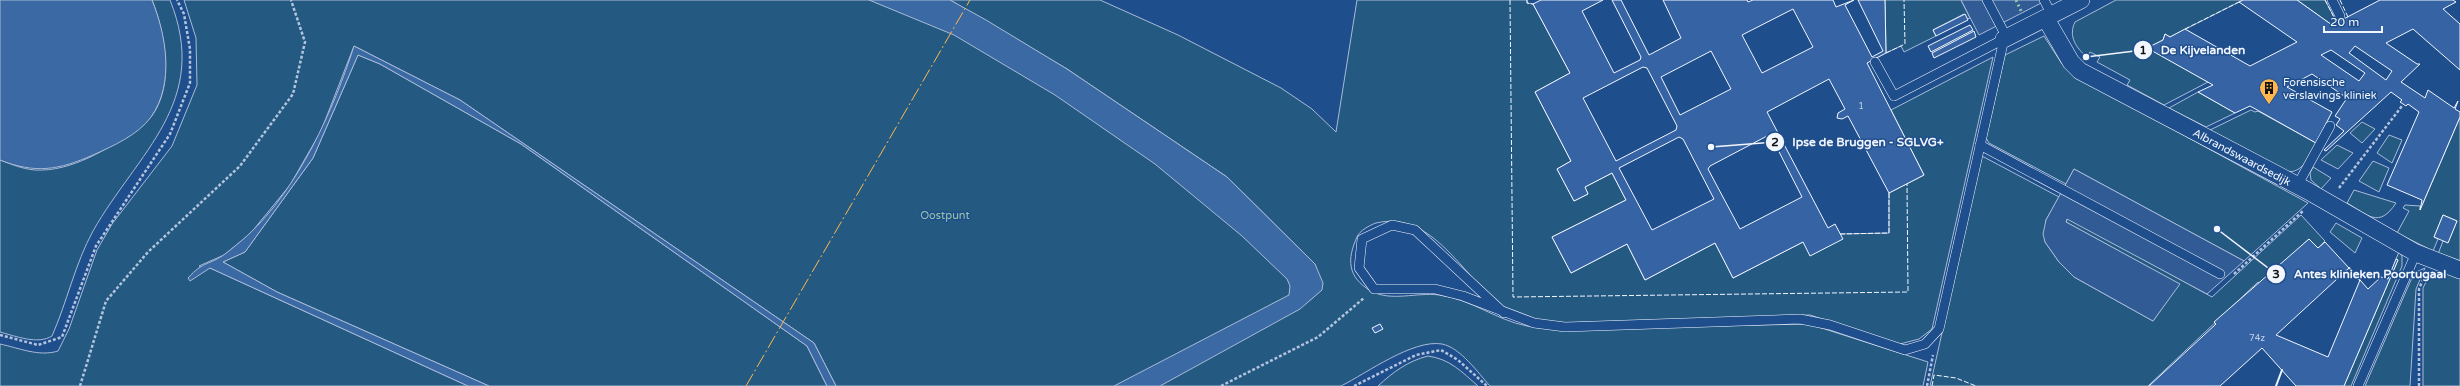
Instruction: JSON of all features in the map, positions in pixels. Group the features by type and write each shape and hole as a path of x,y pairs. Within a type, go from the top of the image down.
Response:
{"street":[{"path":"2005,38 2081,0"},
{"name":"Albrandswaardsedijk","path":"2049,17 2071,62 2080,71 2323,200 2416,253 2460,270"}],"lane":[{"path":"1504,313 1415,230 1392,225 1362,239 1359,268 1374,289 1434,289 1463,296 1504,313 1534,323 1565,327 1800,319 1830,325 1905,350 1925,344 1939,329 2005,38 1987,0"},
{"path":"2044,0 2049,17"},
{"path":"2332,0 2340,16"},
{"path":"1875,62 1894,96 2005,38"},
{"path":"2297,186 2330,126"},
{"path":"1980,146 2220,274"},
{"path":"2358,386 2416,253"}],"path":[{"path":"0,335 38,345 62,337 96,246 170,134 190,83 190,49 184,14 177,0"},
{"path":"80,386 106,301 148,252 240,166 293,94 305,42 291,0"},
{"path":"2220,274 2229,279 2323,200 2402,106"},
{"path":"2419,386 2419,289 2432,260"},
{"path":"1221,386 1318,337 1374,289"},
{"path":"1354,386 1416,355 1441,350 1458,360 1487,386"}],"green space":[{"path":"152,0 170,0 180,36 182,68 176,97 164,124 93,231 81,257 52,336 46,339 33,340 0,332 0,160 35,170 49,170 62,167 89,158 102,151 126,136 151,117 163,90 165,75 164,43 161,27"},
{"name":"Oostpunt","path":"184,0 907,0 1178,158 1309,301 1320,291 1315,264 1227,177 1067,69 950,0 1100,0 1178,35 1281,88 1312,109 1336,132 1357,0 1527,0 1527,3 1533,4 1570,73 1535,92 1571,161 1557,169 1574,201 1588,194 1585,187 1612,173 1626,200 1552,237 1571,273 1627,244 1645,280 1715,243 1733,278 1803,242 1840,234 1889,233 1889,193 1924,175 1891,110 1993,57 1932,329 1919,339 1900,344 1810,315 1562,323 1535,319 1515,314 1493,299 1449,252 1433,238 1416,227 1397,222 1376,223 1365,228 1358,235 1352,253 1351,267 1353,274 1363,286 1371,291 1387,296 1431,294 1451,297 1505,319 1527,326 1563,329 1809,324 1928,362 1923,386 1490,386 1469,362 1456,350 1442,344 1430,344 1390,358 1341,386 836,386 814,343 460,100 354,46 321,131 290,185 250,234 224,255 199,266 210,268 468,386 0,386 0,344 22,350 44,353 58,351 69,329 97,250 112,224 172,146 197,85 196,38"},
{"path":"1885,0 1961,0 1970,18 1967,19 1964,14 1933,30 1936,36 1904,52 1901,46 1886,53"},
{"path":"2116,0 2243,0 2170,37 2165,34 2163,40 2148,48 2208,82 2164,105 2127,85 2130,80 2097,62 2100,57 2090,52 2087,57 2074,41 2072,32 2075,22"},
{"path":"2297,0 2325,0 2337,23 2332,25"},
{"path":"2044,36 2062,64 2072,74 2308,203 2244,261 2074,169 2066,184 1989,143 1986,138 2005,55"},
{"path":"358,55 380,64 521,144 807,346 827,386 489,386 277,292 223,262 245,252 313,158"},
{"path":"2198,92 2235,113 2206,127 2169,108"},
{"path":"2251,110 2255,112 2258,111 2316,143 2305,163 2301,167 2297,170 2286,171 2210,130"},
{"path":"2460,117 2460,262 2438,254 2443,241 2448,242 2457,221 2443,215 2434,237 2438,239 2433,251 2397,233 2409,211 2403,208 2405,205 2420,206 2420,210"},
{"path":"2362,122 2375,129 2362,143 2350,133"},
{"path":"2389,135 2402,140 2392,163 2377,153"},
{"path":"2337,145 2353,153 2338,169 2321,160"},
{"path":"1982,156 2059,197 2046,220 2045,242 2059,262 2074,277 2153,321 2179,284 2066,222 2068,218 2212,297 2301,215 2325,241 2318,248 2309,239 2260,284 2258,282 2148,386 1930,386"},
{"path":"2373,161 2389,168 2379,192 2359,181"},
{"path":"2313,167 2331,178 2321,189 2311,180 2310,173"},
{"path":"2354,190 2396,203 2384,216 2379,218 2373,217 2347,203"},
{"path":"2336,223 2362,238 2355,253 2330,232"},
{"path":"2399,252 2402,256 2402,266 2351,386 2344,386 2398,260 2396,259"},
{"path":"2425,268 2416,289 2410,386 2365,386 2414,273"},
{"path":"2439,271 2460,278 2460,386 2423,386 2423,288 2430,274"},
{"path":"1428,356 1449,363 1478,386 1378,386 1401,368"}],"shaded area":[{"path":"0,0 152,0 164,43 166,74 159,104 151,117 132,135 109,148 69,164 58,167 36,169 0,160"},
{"path":"869,0 950,0 1067,69 1227,177 1315,264 1323,283 1322,290 1300,309 1160,386 1114,386 1289,295 1290,286 1287,279 1242,236 1155,164 1055,95 954,35"},
{"path":"1961,0 2047,0 1979,35"},
{"path":"354,46 460,100 814,343 836,386 827,386 807,346 521,144 380,64 358,55 313,158 245,252 223,262 277,292 489,386 468,386 210,268 190,281 188,278 198,269 225,254 248,235 283,195 298,172 325,121 336,96"},
{"path":"2074,169 2244,261 2207,294 2067,219 2066,222 2180,284 2153,321 2074,277 2059,262 2045,242 2043,234 2046,220"}],"building":[{"path":"1541,0 1603,0 1582,11 1614,73 1640,60 1641,57 1612,0 1621,0 1649,55 1681,38 1663,0 1747,0 1748,2 1753,0 1833,0 1836,7 1854,0 1845,5 1872,57 1883,51 1858,0 1885,0 1886,53 1867,63 1924,175 1889,193 1848,116 1842,119 1837,118 1838,113 1845,109 1829,79 1767,112 1828,228 1835,224 1843,239 1810,256 1803,242 1733,278 1715,243 1645,280 1627,244 1571,273 1552,237 1626,200 1612,173 1585,187 1588,194 1574,201 1557,169 1571,161 1535,92 1570,73 1533,4","holes":["1793,9 1813,47 1762,73 1742,35","1711,51 1731,89 1680,115 1661,77","1643,67 1647,68 1677,126 1676,130 1616,161 1583,98","1767,136 1771,136 1802,197 1740,229 1708,169 1710,166","1679,137 1683,139 1714,199 1652,230 1619,168"]},
{"name":"Forensische verslavings kliniek","path":"2243,0 2297,0 2332,25 2380,0 2453,0 2456,2 2443,9 2460,24 2460,70 2413,29 2386,43 2417,64 2420,64 2401,82 2425,98 2428,90 2454,108 2458,101 2455,109 2460,112 2460,117 2420,210 2422,200 2387,185 2419,112 2408,104 2406,106 2400,102 2402,100 2391,92 2326,151 2324,150 2344,131 2336,125 2340,119 2335,116 2347,98 2312,74 2287,87 2332,112 2316,143 2250,106 2235,113 2198,92 2213,85 2147,48 2163,40 2165,34 2170,37 2185,29 2250,66 2297,42 2239,2","holes":["2355,46 2392,71 2386,80 2349,53","2331,50 2365,73 2359,81 2321,55"]},
{"path":"1965,14 1968,20 1936,36 1933,30"},
{"path":"1970,25 1973,30 1931,52 1928,46"},
{"path":"1974,31 1976,37 1934,58 1932,53"},
{"path":"2443,215 2457,221 2448,243 2434,237"},
{"path":"2309,239 2318,248 2325,242 2349,268 2276,335 2328,357 2360,280 2368,289 2381,277 2388,279 2396,259 2398,260 2344,386 2296,386 2262,348 2220,386 2149,386 2216,324 2214,322"},
{"path":"1380,324 1383,329 1375,333 1372,328"}],"hedge":[{"path":"2016,0 2022,13"}],"fence":[{"path":"1510,0 1513,297 1908,292 1907,184"},
{"path":"1527,0 1527,3 1533,4"},
{"path":"1886,53 1905,44 1904,0"},
{"path":"2325,0 2337,23"},
{"path":"2340,0 2348,17"},
{"path":"2185,29 2239,2"},
{"path":"1840,234 1889,233 1889,193"},
{"path":"1932,386 1934,375 1956,378 1976,386"}],"wall":[{"path":"2349,268 2360,280"},
{"path":"2276,386 2282,370"}],"power":[{"path":"746,386 970,0"}],"place":[{"name":"De Kijvelanden","path":"2086,57"},
{"name":"Forensische verslavings kliniek","path":"2269,105"},
{"name":"Ipse de Bruggen - SGLVG+","path":"1711,147"},
{"name":"Antes klinieken Poortugaal","path":"2217,229"}]}
